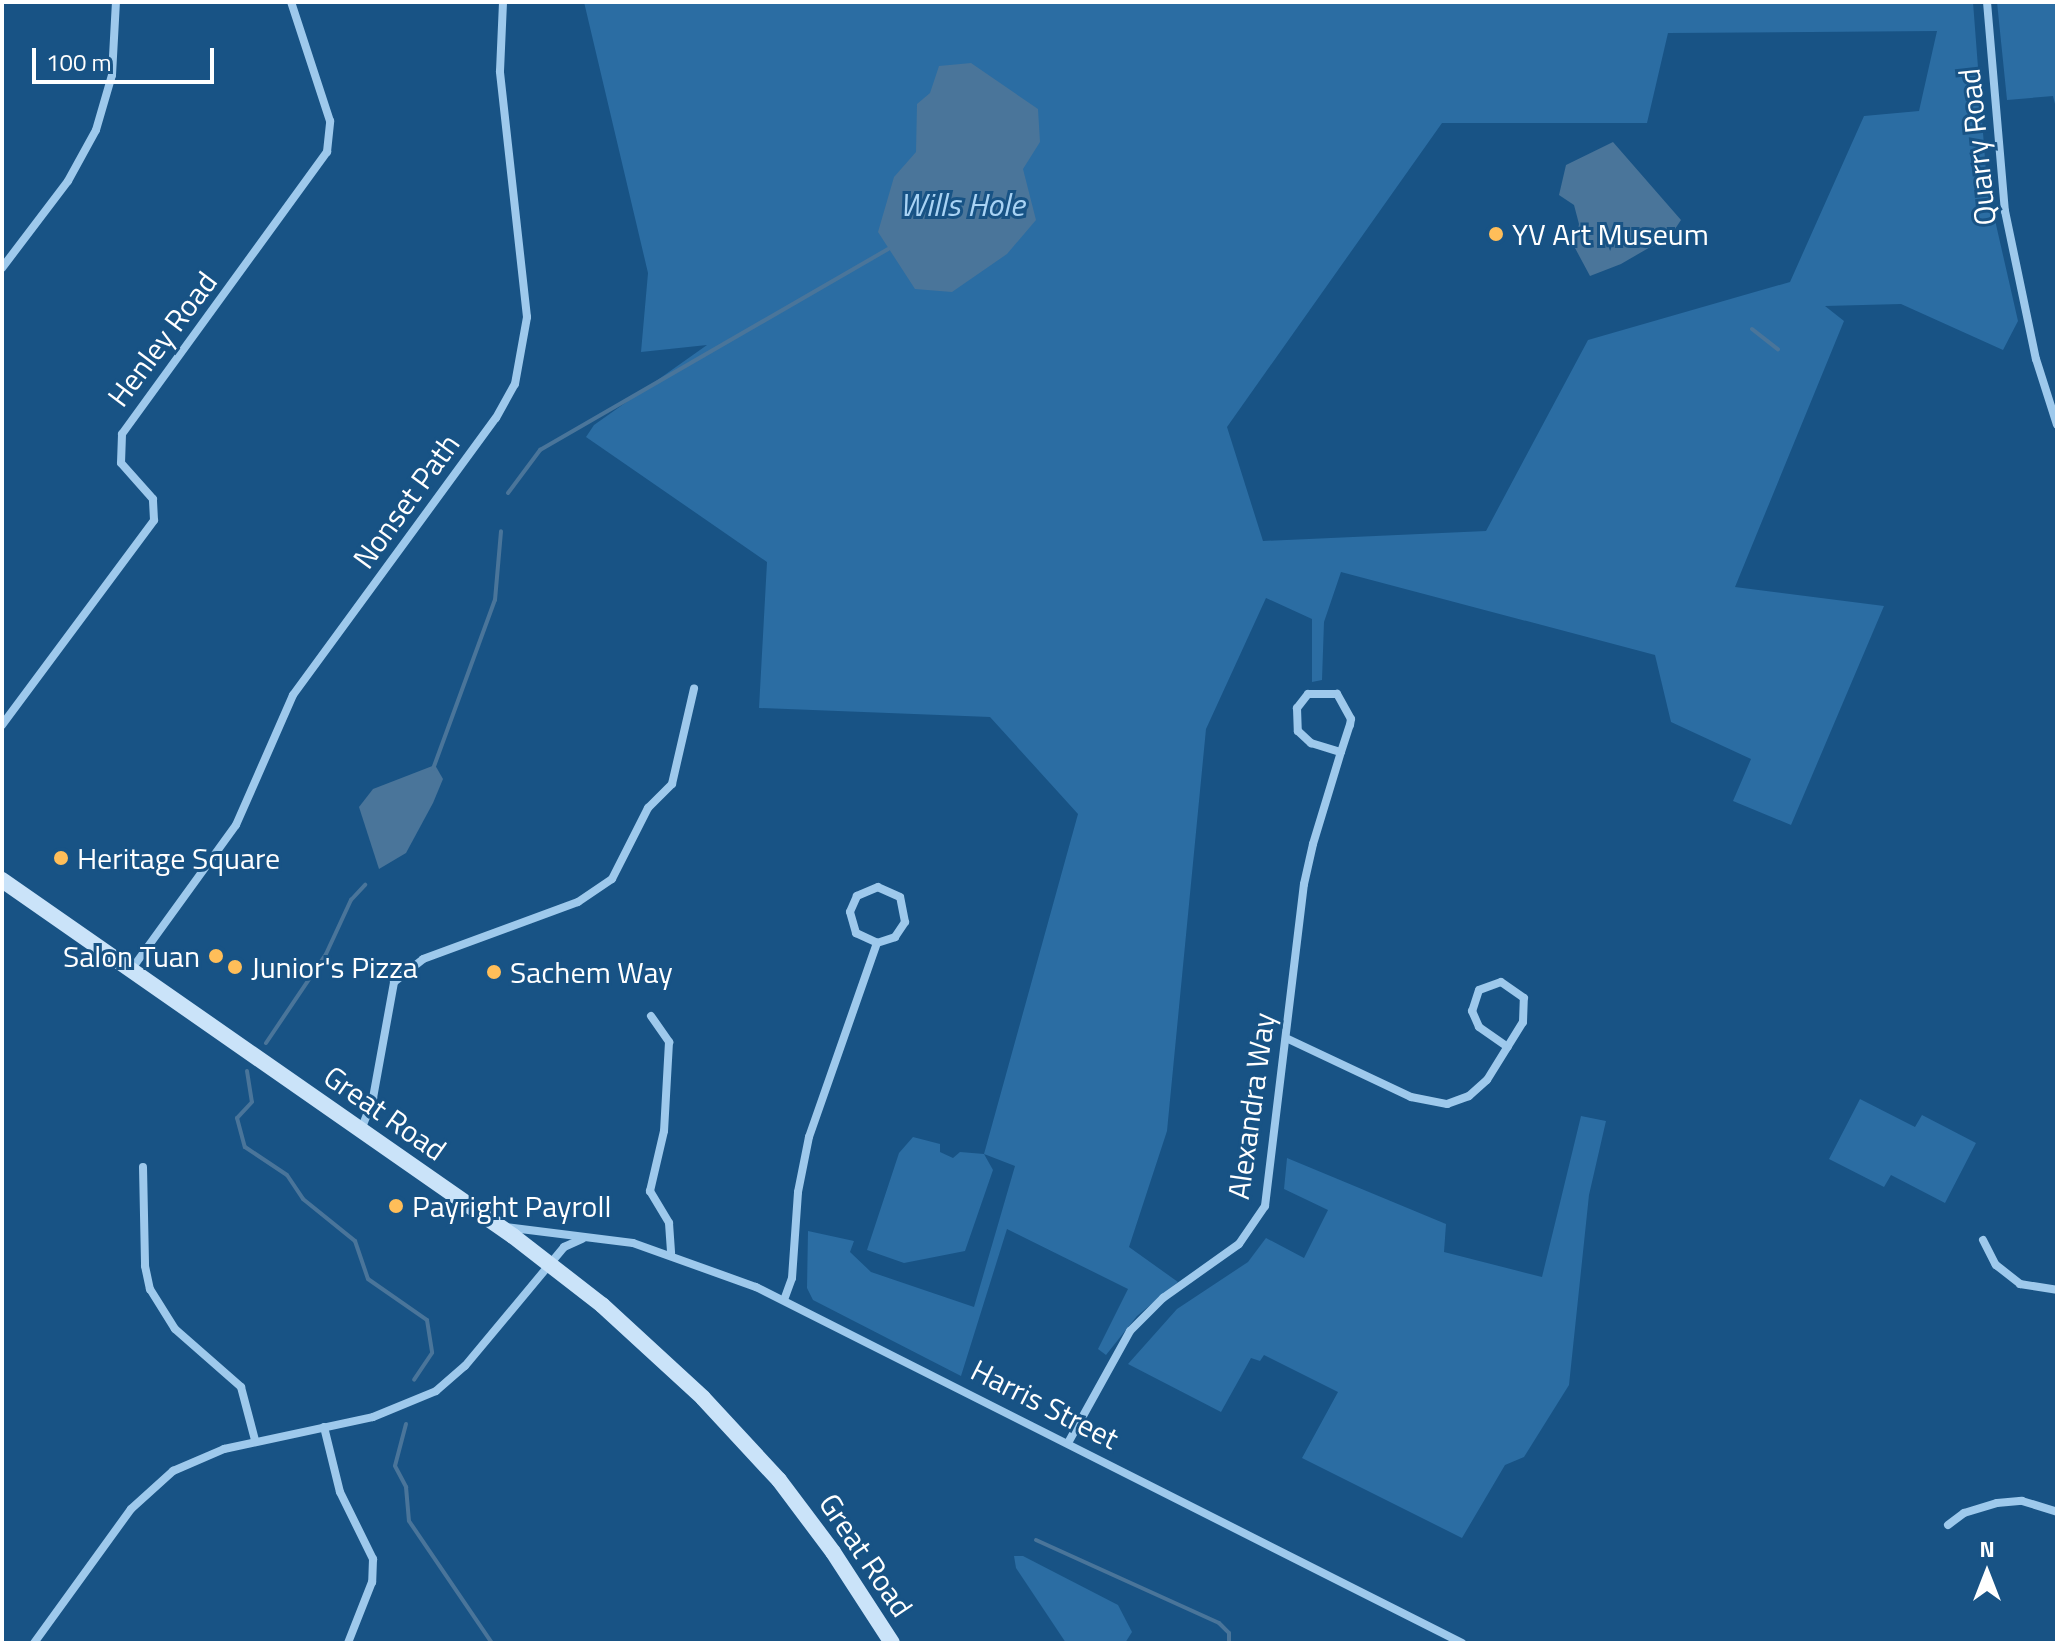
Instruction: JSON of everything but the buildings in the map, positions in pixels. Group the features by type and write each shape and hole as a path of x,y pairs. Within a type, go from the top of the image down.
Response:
{"main road":[{"name":"Great Road","path":"2,880 549,1262 677,1373 779,1480 833,1552 892,1643"}],"street":[{"path":"2,268 68,181 96,130 112,75 116,2"},
{"name":"Henley Road","path":"2,725 154,520 153,499 121,463 122,434 327,152 330,121 291,2"},
{"name":"Nonset Path","path":"131,970 236,825 275,727 303,679 496,418 515,384 527,317 500,71 503,2"},
{"name":"Quarry Road","path":"1987,2 2005,211 2036,359 2057,425"},
{"path":"360,1131 373,1098 394,982 423,959 602,888 627,857 648,808 672,784 694,689"},
{"name":"Alexandra Way","path":"1068,1443 1130,1331 1163,1298 1239,1244 1258,1220 1272,1168 1304,884 1351,719 1345,702 1331,692 1308,694 1295,714 1298,731 1311,743 1341,752"},
{"path":"784,1300 792,1278 804,1155 877,943 900,933 906,915 900,897 878,887 857,896 850,912 856,933 877,943"},
{"path":"1286,1038 1411,1097 1437,1104 1473,1093 1508,1047 1523,1022 1526,1004 1513,985 1495,982 1476,995 1472,1011 1479,1027 1508,1047"},
{"path":"651,1016 669,1042 664,1131 650,1191 669,1223 671,1253"},
{"path":"143,1167 145,1266 150,1289 175,1329 241,1387 255,1440"},
{"name":"Harris Street","path":"500,1227 595,1237 671,1253 784,1300 1462,1643"},
{"path":"34,1643 152,1487 196,1459 255,1440 390,1412 436,1391 465,1366 549,1262 569,1242 595,1237"},
{"path":"1983,1240 1996,1265 2020,1284 2057,1290"},
{"path":"324,1427 340,1492 373,1559 372,1582 348,1643"},
{"path":"1948,1525 1964,1513 1997,1503 2022,1501 2057,1512"}],"shaded area":[{"path":"584,2 1973,2 1987,185 2018,321 2003,350 1901,304 1825,306 1844,321 1735,587 1884,606 1791,825 1733,801 1751,759 1671,722 1655,655 1341,572 1324,622 1322,680 1312,682 1312,619 1266,598 1206,729 1167,1131 1129,1247 1178,1282 1137,1316 1106,1355 1098,1349 1128,1289 1007,1229 961,1376 813,1300 807,1288 808,1231 854,1241 850,1252 871,1272 974,1307 1015,1166 984,1154 1078,814 990,717 759,708 767,562 586,437 594,425 707,345 641,352 648,273","holes":["1937,31 1919,111 1864,116 1790,282 1588,340 1486,531 1263,541 1227,427 1442,123 1647,123 1668,33"]},
{"path":"1997,2 2057,2 2057,112 2053,96 2007,100"},
{"path":"1860,1099 1915,1127 1922,1115 1976,1143 1945,1203 1891,1175 1884,1187 1829,1159"},
{"path":"1581,1116 1606,1121 1589,1195 1569,1385 1524,1457 1505,1465 1462,1538 1302,1458 1338,1392 1264,1355 1260,1361 1251,1358 1221,1412 1128,1364 1177,1309 1248,1262 1266,1238 1304,1258 1328,1210 1284,1189 1287,1158 1446,1224 1444,1252 1542,1277"},
{"path":"913,1137 940,1144 940,1152 953,1158 960,1152 984,1154 993,1170 965,1251 904,1263 867,1250 899,1153"},
{"path":"1014,1556 1023,1556 1118,1605 1132,1632 1125,1643 1066,1643 1016,1568"}],"water":[{"name":"Wills Hole","path":"971,63 1038,109 1040,142 1023,169 1036,220 1007,254 952,292 915,289 878,232 894,177 916,152 917,104 930,93 939,66"},
{"path":"1613,142 1681,220 1671,235 1621,264 1590,276 1575,248 1579,224 1574,205 1559,195 1566,165"},
{"path":"435,765 443,779 433,803 406,853 379,869 359,807 373,789"}],"waterway":[{"path":"508,493 540,450 888,249"},
{"path":"1752,329 1778,349"},
{"path":"433,769 495,600 501,531"},
{"path":"266,1043 326,954 351,900 365,885"},
{"path":"247,1071 252,1102 237,1118 245,1147 287,1175 303,1199 355,1241 368,1279 427,1320 432,1353 414,1380"},
{"path":"406,1424 395,1466 406,1487 409,1521 492,1643"},
{"path":"1036,1540 1219,1623 1229,1633 1229,1643"}],"place":[{"name":"YV Art Museum","path":"1496,234"},
{"name":"Heritage Square","path":"61,858"},
{"name":"Salon Tuan","path":"216,956"},
{"name":"Junior's Pizza","path":"235,967"},
{"name":"Sachem Way","path":"494,972"},
{"name":"Payright Payroll","path":"396,1206"}]}
